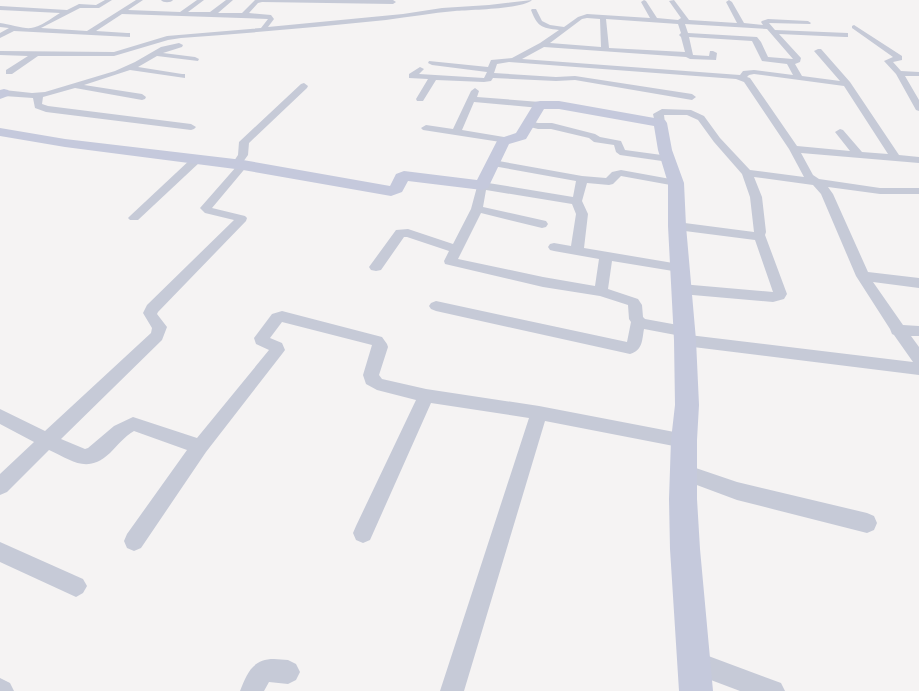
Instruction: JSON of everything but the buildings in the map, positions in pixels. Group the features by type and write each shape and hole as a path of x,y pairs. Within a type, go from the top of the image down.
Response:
{"street":[{"path":"35,30 79,6 97,7 109,0"},
{"path":"88,33 140,0"},
{"path":"164,0 170,0"},
{"path":"181,14 201,0"},
{"path":"212,17 230,0"},
{"path":"243,16 257,1 315,0 393,2"},
{"path":"311,7 315,0"},
{"path":"0,53 114,54 174,37 263,30 301,23 403,16 442,10 501,6 525,3 529,0"},
{"path":"672,1 683,20 683,35 695,86 688,112"},
{"path":"644,2 654,19"},
{"path":"729,2 741,25"},
{"path":"24,9 37,3"},
{"path":"0,8 70,12"},
{"path":"534,10 539,22 548,26 566,29"},
{"path":"121,12 181,14 212,17 269,16 271,19 263,30"},
{"path":"514,60 543,45 583,17 683,20 845,35"},
{"path":"603,17 604,50"},
{"path":"683,35 754,40 757,42 765,59 791,62 797,60 797,58 764,22 808,23"},
{"path":"0,25 16,27 13,29"},
{"path":"854,27 899,58 888,61 899,73 919,108"},
{"path":"285,36 347,28"},
{"path":"0,36 13,29 127,35"},
{"path":"1,93 39,96 130,68 168,47 185,44"},
{"path":"543,45 713,58 713,53"},
{"path":"818,51 827,59 847,84 896,158"},
{"path":"9,72 37,53"},
{"path":"154,54 195,59"},
{"path":"420,68 412,76 481,80 488,79 493,64 496,61 514,60 695,86 742,78 749,81 794,149 806,174 822,187 827,194 863,276 874,296 919,360"},
{"path":"791,62 799,78"},
{"path":"432,64 459,63 490,73 556,79 578,78 649,80 695,86"},
{"path":"130,68 182,76"},
{"path":"742,78 746,73 754,72 847,84"},
{"path":"899,73 919,74"},
{"path":"420,99 434,77"},
{"path":"456,132 481,80"},
{"path":"75,86 142,97"},
{"path":"0,486 157,336 160,332 160,327 151,316 150,313 152,309 240,221 241,218 209,211 206,208 240,165 243,155 244,142 304,86"},
{"path":"39,96 38,106 46,109 191,127"},
{"path":"472,99 540,105 559,105 660,123"},
{"path":"426,128 507,140 518,138 529,124 540,105"},
{"path":"681,289 773,297 779,296 780,294 759,235 760,232 756,197 747,173 717,140 701,118 688,112 659,113 658,116 676,183 676,226 679,268 685,336 687,405 684,440 685,549 696,691"},
{"path":"529,124 538,126 552,126 572,132 594,136 597,140 618,143 621,152 624,153 669,159"},
{"path":"0,132 65,143 240,165 391,191 396,189 404,176 576,200"},
{"path":"840,132 858,154"},
{"path":"436,306 630,348 634,345 638,322 636,319 635,305 633,302 601,292 543,282 450,261 477,209 482,186 494,164 503,142 507,140"},
{"path":"794,149 919,160"},
{"path":"134,218 196,160"},
{"path":"494,164 607,183 611,181 616,174 621,173 676,183"},
{"path":"747,173 880,190 919,191"},
{"path":"576,200 578,199 582,179"},
{"path":"576,200 582,214 577,251"},
{"path":"477,209 542,224"},
{"path":"676,226 759,235"},
{"path":"376,267 400,233 408,233 456,249"},
{"path":"554,247 679,268"},
{"path":"601,292 606,256"},
{"path":"863,276 919,283"},
{"path":"134,541 200,447 277,350 278,347 261,340 261,338 279,316 377,341 380,344 380,347 372,380 377,384 426,396 539,413 684,440"},
{"path":"638,322 685,336 919,369"},
{"path":"897,330 919,331"},
{"path":"363,533 426,396"},
{"path":"452,691 539,413"},
{"path":"0,416 47,441 84,457 90,457 96,454 122,429 133,424 200,447"},
{"path":"684,472 737,491 867,523"},
{"path":"0,552 76,586"},
{"path":"695,663 773,691"},
{"path":"252,691 262,672 269,669 288,672"}]}
